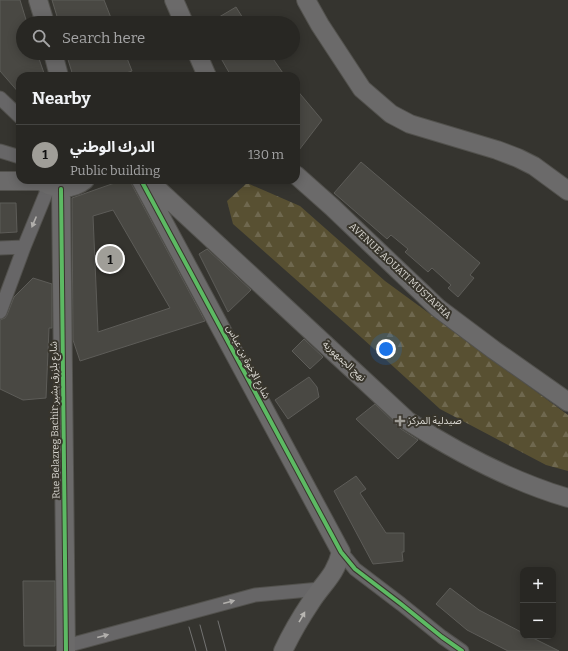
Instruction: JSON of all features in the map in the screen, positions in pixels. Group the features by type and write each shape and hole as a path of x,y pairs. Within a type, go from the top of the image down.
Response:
{"street":[{"path":"38,0 43,16"},
{"path":"174,0 181,16"},
{"path":"306,0 320,25 362,89 391,114 410,124 518,158 534,166 568,191"},
{"path":"55,60 59,72"},
{"path":"199,60 205,72"},
{"path":"0,98 16,113"},
{"path":"0,151 16,156"},
{"name":"AVENUE AOUATI MUSTAPHA","path":"300,179 332,207 438,308 494,350 568,402"},
{"path":"0,181 16,182"},
{"path":"0,312 48,184 73,187 78,184"},
{"name":"Rue Belazreg Bachir;شارع بلزرق بشير","path":"48,184 66,648"},
{"name":"شارع الإخوة بن عباس","path":"143,184 341,552"},
{"name":"نهج الجمهورية","path":"152,184 408,421 444,444 499,472 544,491 568,498"},
{"path":"0,248 24,246"},
{"path":"284,651 288,641 310,603 330,578 338,565 341,552"},
{"path":"341,552 355,569 462,651"},
{"path":"66,648 255,596 320,589"}],"green space":[{"path":"246,184 249,184 300,206 385,281 568,415 568,471 546,465 440,409 233,224 227,201"}],"building":[{"path":"0,0 20,0 25,16 16,16 16,60 39,60 44,72 16,72 16,89 0,71"},
{"path":"52,0 104,0 110,16 57,16"},
{"path":"236,7 242,16 221,16"},
{"path":"68,60 128,60 132,71 129,72 72,72"},
{"path":"222,60 274,60 282,72 229,72"},
{"path":"300,94 322,120 300,149"},
{"path":"361,162 480,263 470,275 474,278 458,297 448,288 451,285 432,268 428,272 405,252 408,249 391,235 387,239 334,193"},
{"path":"112,184 132,184 205,321 80,361 73,340 72,198","holes":["113,210 170,308 98,332 93,216"]},
{"path":"0,203 16,203 17,232 0,233"},
{"path":"207,249 251,290 228,312 199,254"},
{"path":"33,278 52,284 52,328 49,328 46,398 23,400 0,389 0,320 5,318 7,315 14,297"},
{"path":"304,339 323,357 310,369 292,351"},
{"path":"309,377 317,387 319,397 288,419 275,400"},
{"path":"375,404 401,429 418,440 398,459 356,419"},
{"path":"356,476 366,489 360,493 386,533 404,533 404,552 402,552 403,561 373,564 334,491"},
{"path":"23,581 55,581 55,646 24,646"},
{"path":"450,588 479,610 520,631 520,639 535,639 559,651 508,651 467,630 436,604"}],"tram line":[{"path":"218,621 226,651"},
{"path":"200,625 207,651"},
{"path":"189,627 196,651"}],"cycle path":[{"path":"143,184 341,552 355,569 462,651"},
{"path":"61,189 66,651"}],"place":[{"name":"الدرك الوطني","path":"110,259"},
{"name":"صيدلية المركز","path":"400,421"}]}
